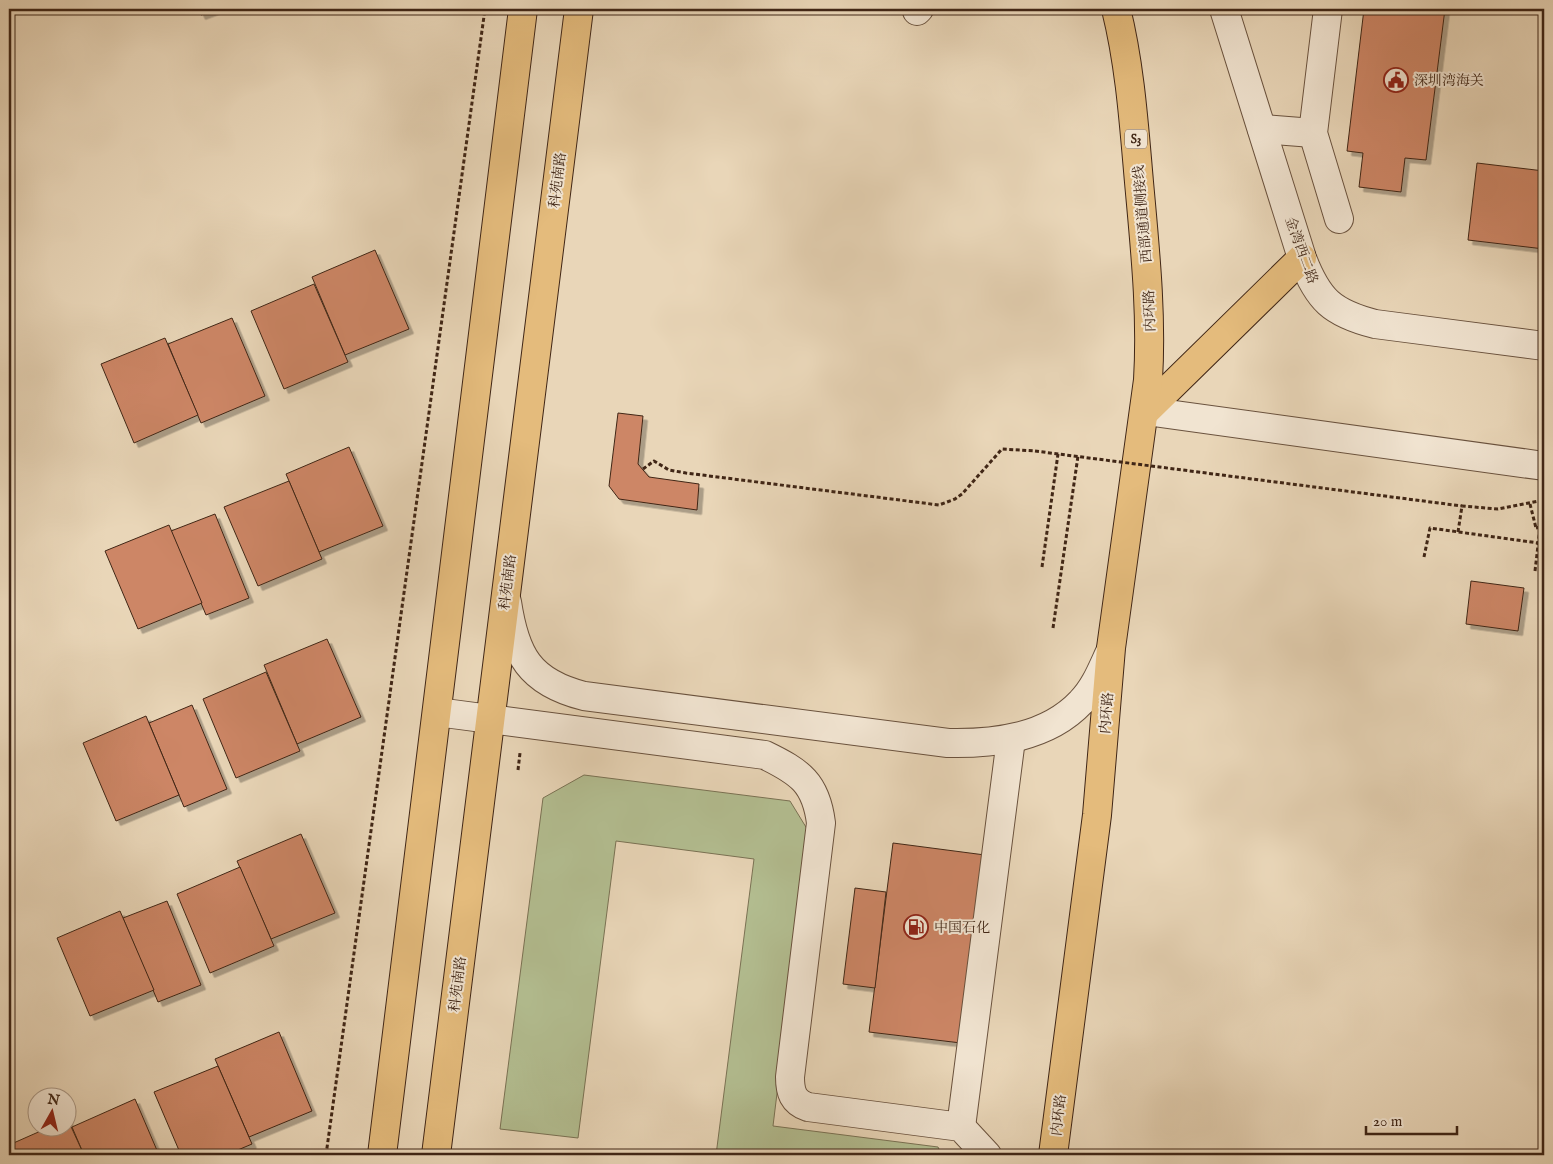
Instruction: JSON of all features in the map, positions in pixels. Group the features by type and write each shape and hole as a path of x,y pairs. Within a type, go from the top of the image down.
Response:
{"main road":[{"path":"382,1155 523,9"},
{"name":"科苑南路","path":"436,1155 579,9"},
{"name":"西部通道侧接线","path":"1116,9 1135,132 1147,271"},
{"path":"1146,411 1302,258"},
{"name":"内环路","path":"1053,1155 1097,815 1111,648 1146,411 1150,344 1147,271"}],"street":[{"name":"金湾西二路","path":"1224,9 1302,258 1320,296 1333,309 1351,318 1375,324 1544,346"},
{"path":"1328,9 1313,133 1339,219"},
{"path":"1262,129 1313,133"},
{"path":"1146,411 1544,466"},
{"path":"506,592 512,630 521,653 535,672 559,690 584,696 948,743 982,744 1011,739 1040,730 1062,718 1082,702 1098,679 1111,648"},
{"path":"437,712 765,755 790,767 806,780 818,802 821,823 790,1077 793,1097 800,1104 808,1107 962,1127 987,1155"},
{"path":"962,1127 1011,739"}],"path":[{"path":"326,1155 485,9"},
{"path":"643,469 654,461 669,470 686,473 939,505 962,494 1002,449 1078,456 1462,506 1498,509 1544,500"},
{"path":"1042,567 1058,454"},
{"path":"1053,628 1078,456"},
{"path":"1530,504 1536,528 1544,526"},
{"path":"1458,532 1462,506"},
{"path":"1535,571 1543,518"},
{"path":"1424,557 1430,528 1538,543"}],"green space":[{"path":"584,775 790,801 809,832 773,1126 938,1147 942,1155 716,1155 754,859 616,841 578,1138 500,1129 543,798"}],"building":[{"path":"198,9 217,9 201,15"},
{"name":"深圳湾海关","path":"1364,9 1445,9 1426,160 1405,158 1401,192 1359,187 1363,153 1347,151"},
{"path":"1477,163 1544,171 1544,249 1468,240"},
{"path":"375,250 409,329 345,355 312,277"},
{"path":"314,284 348,362 284,389 251,311"},
{"path":"232,318 265,396 201,423 168,344"},
{"path":"165,338 198,415 134,443 101,364"},
{"path":"618,413 643,416 638,464 649,477 699,484 697,510 619,499 609,486"},
{"path":"349,447 383,526 319,552 286,474"},
{"path":"289,481 322,559 258,586 224,507"},
{"path":"215,514 249,598 206,615 171,531"},
{"path":"169,525 202,603 138,629 105,551"},
{"path":"1471,581 1524,588 1518,631 1466,624"},
{"path":"327,639 361,717 297,744 264,665"},
{"path":"266,672 300,751 236,778 203,699"},
{"path":"192,705 227,789 184,807 149,723"},
{"path":"146,716 179,795 116,821 83,743"},
{"path":"301,834 335,913 271,939 237,861"},
{"path":"893,843 985,855 961,1043 869,1032"},
{"path":"240,867 274,946 210,973 177,894"},
{"path":"855,888 886,892 875,988 843,984"},
{"path":"167,901 201,985 158,1002 123,918"},
{"path":"120,911 154,990 90,1016 57,938"},
{"path":"279,1032 312,1111 249,1137 215,1059"},
{"path":"218,1066 252,1144 226,1155 181,1155 154,1092"},
{"path":"135,1099 159,1155 84,1155 76,1136 78,1136 78,1124"},
{"path":"29,1136 75,1136 84,1155 9,1155 9,1145"}],"place":[{"name":"深圳湾海关","path":"1396,80"},
{"name":"中国石化","path":"916,927"}]}
